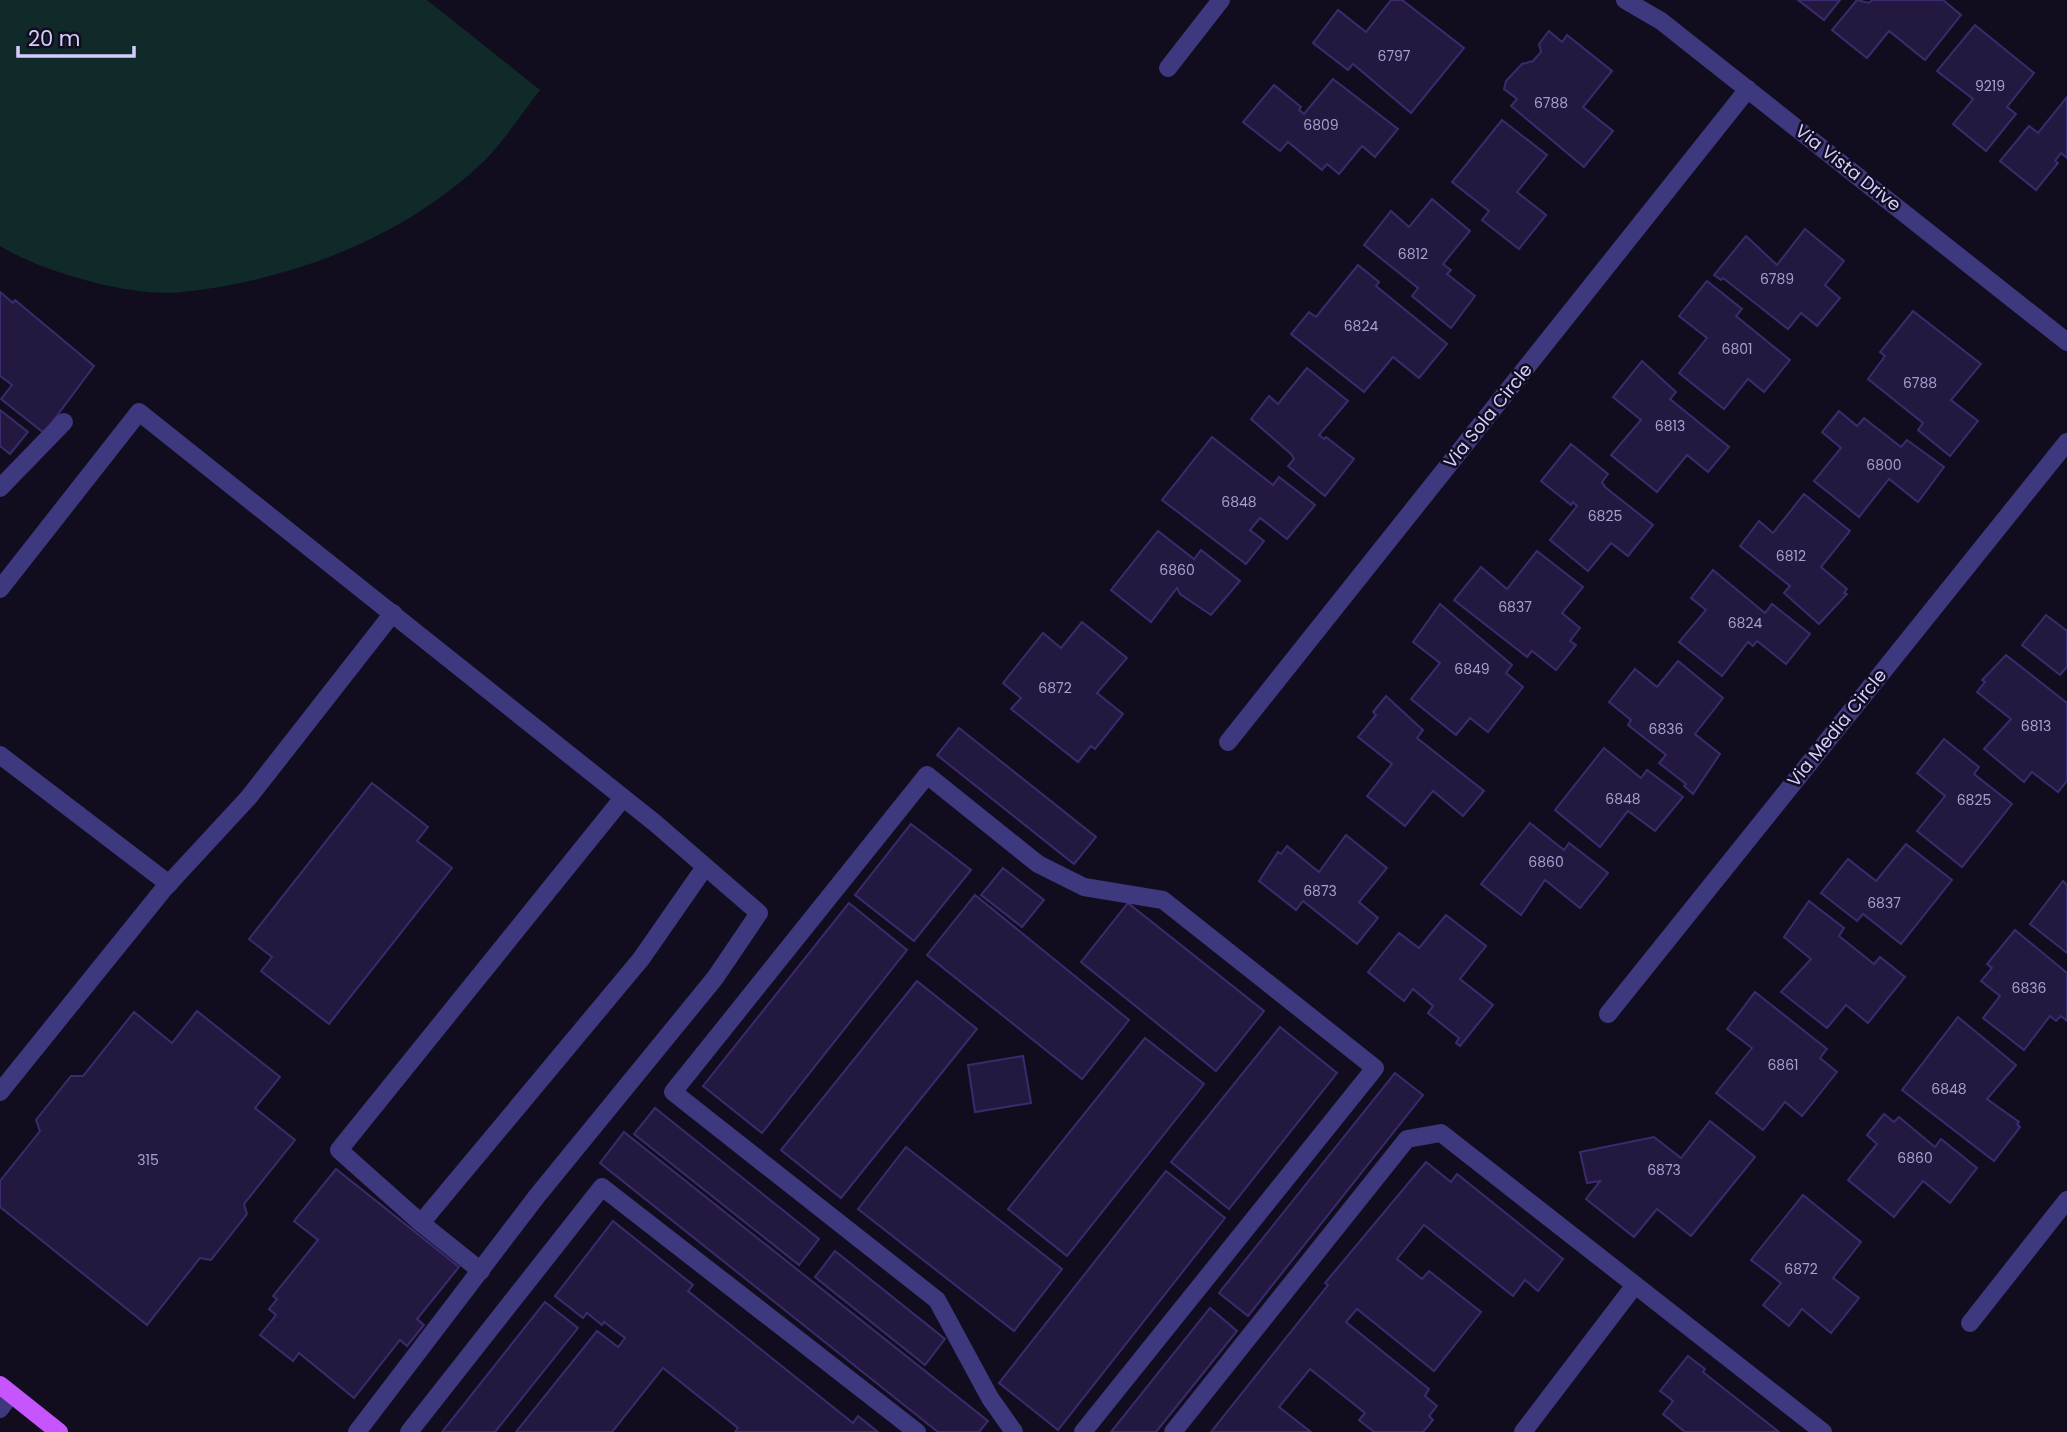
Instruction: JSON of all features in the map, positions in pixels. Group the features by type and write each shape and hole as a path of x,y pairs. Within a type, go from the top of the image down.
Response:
{"main road":[{"path":"6,1389 59,1432"}],"street":[{"path":"1168,68 1221,0"},
{"name":"Via Vista Drive","path":"1625,0 1661,21 2067,342"},
{"name":"Via Sola Circle","path":"1228,742 1748,89"},
{"path":"0,589 139,412 623,798 759,913 715,978 537,1196 357,1432"},
{"path":"0,488 65,422"},
{"name":"Via Media Circle","path":"1608,1014 2067,442"},
{"path":"0,1092 169,884 249,797 393,613"},
{"path":"0,755 169,884"},
{"path":"1014,1432 979,1378 937,1300 673,1092 927,775 1038,864 1084,887 1163,900 1375,1068 1083,1432"},
{"path":"481,1270 421,1223 339,1150 623,798"},
{"path":"421,1223 641,959 705,867"},
{"path":"1173,1432 1407,1139 1441,1133 1823,1432"},
{"path":"409,1432 602,1187 917,1432"},
{"path":"1970,1323 2067,1200"},
{"path":"1523,1432 1635,1285"},
{"path":"0,1409 6,1389"}],"green space":[{"path":"0,0 427,0 540,90 492,153 453,188 419,212 344,251 305,266 224,286 163,293 114,287 63,274 0,246"}],"building":[{"path":"1391,0 1402,0 1464,48 1411,113 1353,64 1348,70 1313,43 1338,10 1366,32"},
{"path":"1798,0 1840,0 1824,20"},
{"path":"1857,0 1869,3 1872,0 1943,0 1961,15 1925,60 1889,31 1867,58 1832,30"},
{"path":"1975,25 2034,73 2007,107 2016,114 1986,151 1953,124 1973,99 1937,71"},
{"path":"1549,31 1562,42 1567,35 1612,71 1583,107 1613,131 1584,167 1511,106 1517,99 1504,89 1506,81 1522,64 1533,61 1541,52 1539,44"},
{"path":"1333,79 1398,129 1375,157 1362,146 1339,174 1327,164 1322,170 1288,142 1280,151 1243,122 1274,85 1301,107 1299,110 1304,114"},
{"path":"2067,97 2067,158 2061,153 2055,161 2058,163 2036,190 2000,161 2029,126 2038,133"},
{"path":"1502,120 1547,155 1517,192 1546,215 1519,249 1482,220 1489,211 1452,182"},
{"path":"1432,199 1470,231 1443,264 1451,270 1447,274 1475,296 1451,328 1412,296 1418,288 1364,245 1391,211 1409,227"},
{"path":"1805,229 1844,261 1825,285 1840,298 1817,326 1801,313 1788,329 1723,278 1721,280 1714,275 1746,236 1777,265"},
{"path":"1358,265 1379,282 1376,286 1447,344 1419,378 1393,357 1364,392 1291,334 1309,312 1316,317"},
{"path":"1707,281 1742,309 1736,316 1790,360 1764,392 1748,379 1724,409 1679,373 1707,338 1679,316"},
{"path":"0,292 13,303 15,300 94,366 44,433 1,399 12,385 0,376"},
{"path":"1913,311 1981,364 1951,400 1978,421 1950,456 1918,430 1923,423 1868,379 1885,356 1880,352"},
{"path":"1642,361 1676,392 1670,399 1729,447 1708,472 1687,455 1657,492 1611,455 1641,420 1613,397"},
{"path":"1307,368 1348,401 1319,435 1324,439 1326,437 1354,459 1325,496 1288,466 1294,459 1291,454 1251,419 1269,396 1278,404"},
{"path":"0,410 28,432 10,454 0,446"},
{"path":"1839,411 1857,426 1864,418 1901,447 1907,440 1944,467 1918,502 1889,479 1859,517 1814,481 1841,448 1822,432"},
{"path":"1212,437 1273,485 1279,477 1315,505 1287,539 1260,518 1250,530 1264,541 1246,564 1162,500"},
{"path":"1571,444 1608,474 1602,482 1605,487 1653,525 1628,556 1611,543 1588,571 1550,540 1577,506 1573,502 1571,505 1541,481"},
{"path":"1804,494 1850,531 1821,567 1847,589 1844,593 1847,594 1819,624 1784,593 1790,586 1740,546 1759,521 1773,533"},
{"path":"1158,531 1194,559 1201,550 1240,581 1211,615 1180,594 1177,588 1151,622 1111,590"},
{"path":"1537,551 1583,587 1562,613 1580,628 1570,641 1576,645 1556,670 1532,651 1527,657 1454,600 1481,567 1507,589"},
{"path":"1713,570 1765,613 1772,604 1810,634 1786,664 1757,641 1753,646 1748,642 1722,676 1679,642 1706,610 1691,598"},
{"path":"1440,604 1512,665 1506,673 1523,687 1488,732 1470,718 1456,735 1411,699 1440,663 1413,642"},
{"path":"2046,615 2067,631 2067,667 2060,675 2022,645"},
{"path":"1082,622 1127,658 1097,693 1123,714 1095,749 1091,746 1078,762 1011,709 1021,698 1003,683 1043,633 1061,648"},
{"path":"2006,655 2067,703 2067,781 2058,792 2032,772 2024,782 1984,749 2011,719 1977,692 1985,682 1982,680"},
{"path":"1678,661 1723,698 1695,734 1720,754 1693,794 1684,786 1686,784 1659,763 1666,755 1628,725 1631,720 1609,702 1635,669 1657,687"},
{"path":"1386,696 1423,730 1417,738 1484,791 1463,816 1433,791 1405,826 1367,796 1392,764 1358,737 1376,715 1373,712"},
{"path":"959,728 1096,837 1074,864 937,755"},
{"path":"1944,739 1979,767 1974,774 2012,804 1962,867 1917,831 1945,796 1917,773"},
{"path":"1604,748 1641,778 1647,770 1683,797 1655,831 1628,811 1600,847 1555,810"},
{"path":"372,783 428,827 417,841 452,868 329,1024 261,971 272,957 249,939"},
{"path":"1530,823 1564,850 1569,843 1608,873 1580,908 1545,880 1521,915 1481,884"},
{"path":"911,824 971,870 914,941 855,895"},
{"path":"1346,835 1387,868 1359,902 1378,918 1357,944 1303,901 1296,910 1259,881 1278,852 1281,854 1287,846 1319,872"},
{"path":"1906,844 1952,880 1901,944 1863,914 1857,921 1821,893 1848,859 1876,881"},
{"path":"1003,868 1044,900 1022,927 981,895"},
{"path":"2063,881 2067,885 2067,953 2030,924"},
{"path":"975,895 1129,1020 1082,1079 927,955"},
{"path":"1809,901 1844,928 1839,936 1874,964 1880,957 1905,977 1868,1023 1846,1005 1827,1028 1781,992 1811,959 1784,937"},
{"path":"849,903 907,950 762,1133 703,1086"},
{"path":"1128,903 1264,1011 1216,1071 1081,962"},
{"path":"1446,915 1486,946 1460,979 1493,1005 1460,1046 1456,1043 1459,1038 1428,1013 1433,1006 1413,989 1404,1001 1368,972 1399,933 1419,948"},
{"path":"2015,930 2067,973 2067,1021 2061,1016 2056,1021 2050,1016 2024,1050 1983,1018 2000,996 1981,981 1992,968 1987,964"},
{"path":"917,981 977,1029 841,1198 781,1150"},
{"path":"1755,992 1827,1049 1820,1058 1837,1072 1802,1116 1785,1102 1763,1130 1716,1093 1752,1048 1727,1029"},
{"path":"197,1011 280,1077 255,1108 295,1140 244,1204 247,1214 211,1260 200,1258 147,1325 0,1207 0,1181 40,1131 36,1120 71,1076 83,1076 134,1012 172,1043"},
{"path":"1958,1017 2016,1065 1987,1099 2019,1122 2017,1124 2020,1127 1994,1161 1902,1090"},
{"path":"1280,1027 1337,1073 1229,1209 1171,1162"},
{"path":"1145,1038 1204,1084 1067,1256 1008,1209"},
{"path":"1023,1056 1031,1103 975,1112 968,1065"},
{"path":"1395,1073 1423,1095 1248,1316 1219,1293"},
{"path":"655,1108 819,1239 799,1265 634,1134"},
{"path":"1884,1114 1894,1122 1899,1117 1935,1147 1941,1139 1977,1168 1950,1203 1923,1181 1894,1217 1848,1180 1877,1144 1867,1135"},
{"path":"1710,1121 1755,1157 1691,1236 1657,1209 1634,1237 1586,1199 1600,1181 1587,1183 1580,1152 1654,1137 1681,1158"},
{"path":"624,1132 988,1421 979,1432 938,1432 600,1163"},
{"path":"906,1147 1062,1269 1014,1331 858,1209"},
{"path":"1426,1162 1451,1182 1457,1174 1563,1259 1538,1291 1525,1280 1513,1296 1424,1225 1397,1259 1422,1279 1429,1271 1481,1312 1434,1371 1357,1309 1346,1322 1429,1389 1425,1396 1437,1406 1429,1416 1433,1420 1423,1432 1374,1432 1359,1420 1365,1413 1310,1369 1279,1407 1311,1432 1211,1432 1328,1285 1325,1283"},
{"path":"336,1169 459,1267 417,1319 424,1325 407,1346 400,1340 354,1398 299,1353 293,1361 260,1335 276,1315 269,1309 277,1299 273,1296 318,1240 294,1221"},
{"path":"1166,1171 1225,1218 1058,1430 999,1383"},
{"path":"1803,1195 1861,1242 1833,1278 1859,1298 1831,1333 1802,1309 1789,1326 1763,1305 1781,1283 1751,1260"},
{"path":"613,1221 693,1285 688,1291 853,1423 858,1416 878,1432 735,1432 738,1428 663,1368 612,1432 516,1432 597,1331 618,1347 625,1338 587,1313 583,1318 555,1296"},
{"path":"835,1251 945,1339 925,1365 815,1277"},
{"path":"545,1302 578,1328 495,1432 442,1432"},
{"path":"1210,1308 1237,1331 1156,1432 1111,1432"},
{"path":"1688,1356 1705,1369 1703,1372 1779,1432 1685,1432 1663,1414 1673,1401 1660,1391"}]}
